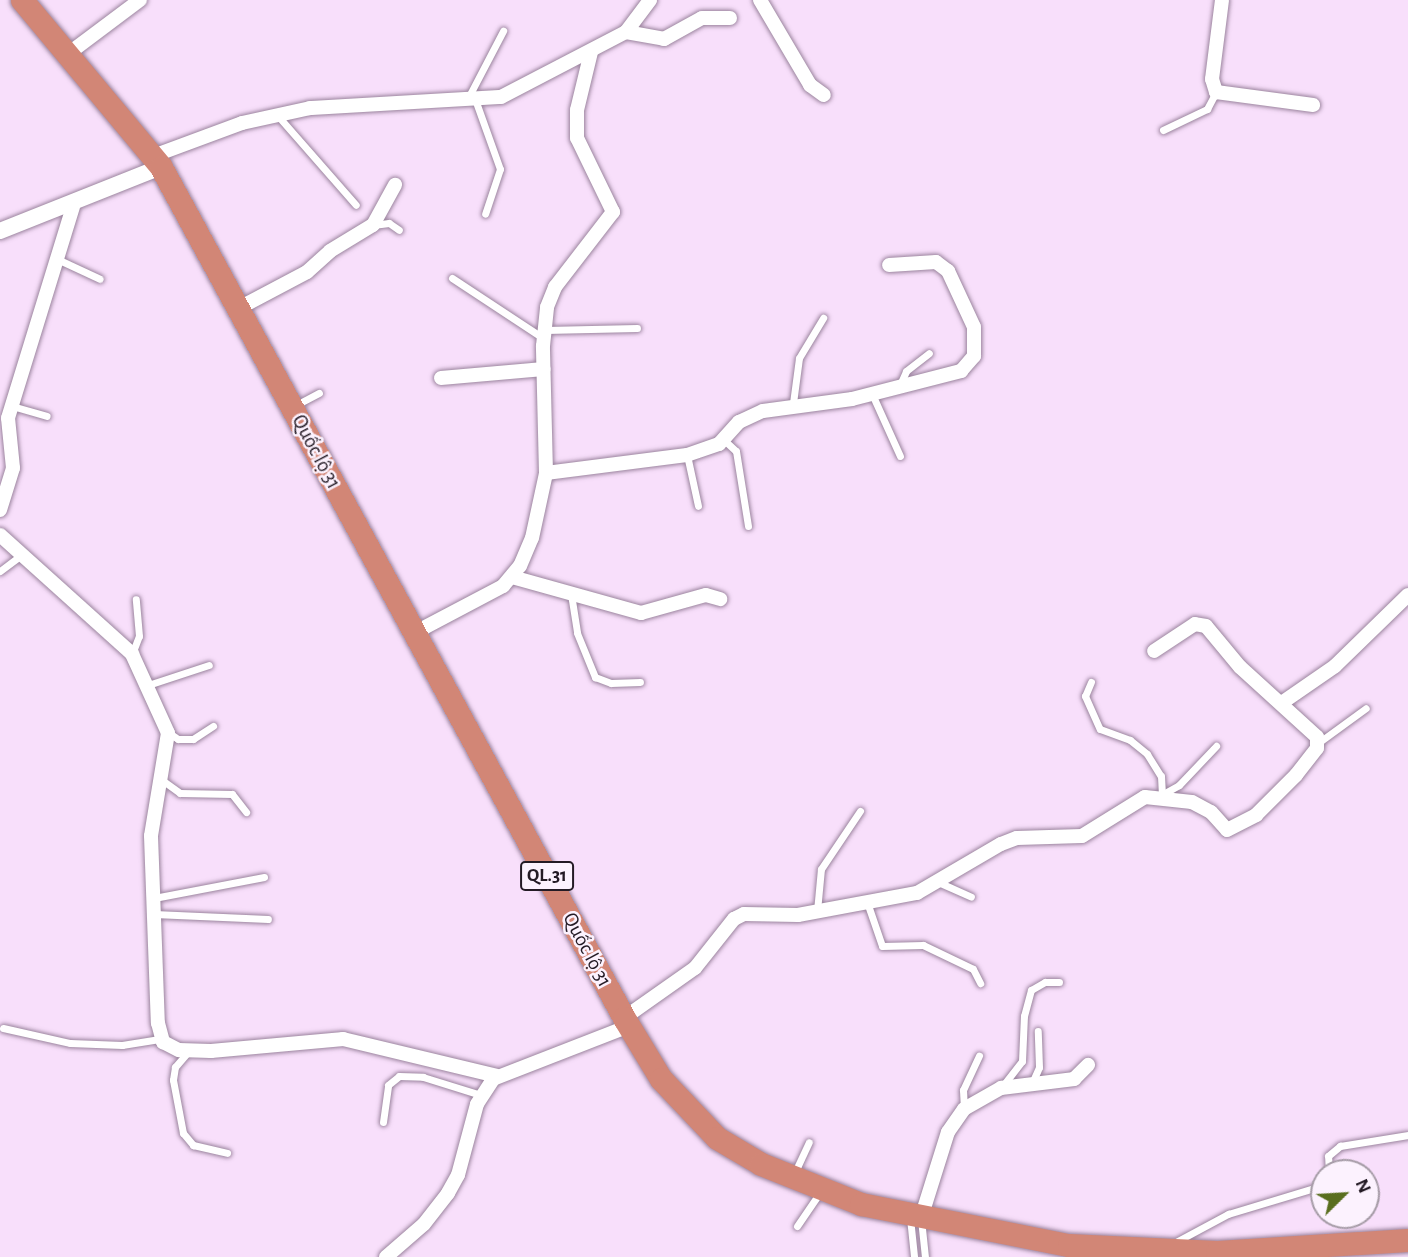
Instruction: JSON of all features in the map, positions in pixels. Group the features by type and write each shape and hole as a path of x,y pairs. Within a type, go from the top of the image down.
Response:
{"highway":[{"name":"Quốc lộ 31","path":"22,0 157,161 626,1022 661,1079 717,1138 822,1191 916,1218 1069,1245 1136,1253 1166,1250 1217,1252 1408,1240"}],"street":[{"path":"68,54 140,0"},
{"path":"0,231 74,204 207,134 278,115 386,101 471,102 501,97 626,32 650,0"},
{"path":"760,0 810,85 824,95"},
{"path":"1222,0 1212,79 1216,92 1313,105"},
{"path":"626,32 664,39 702,18 730,18"},
{"path":"414,633 491,594 512,577 532,538 546,473 544,334 555,287 613,212 577,138 577,110 591,52"},
{"path":"239,308 307,272 330,251 373,225 395,185"},
{"path":"0,510 13,468 8,424 11,406 74,204"},
{"path":"546,473 687,455 724,440 745,418 793,403 872,394 950,376 970,364 974,327 943,265 889,265"},
{"path":"441,378 544,369"},
{"path":"0,535 132,653 168,733 151,836 160,1039 188,1051 343,1040 497,1076"},
{"path":"512,577 641,612 706,595 720,599"},
{"path":"1283,702 1335,666 1408,595"},
{"path":"386,1257 424,1224 448,1193 481,1095 497,1076 626,1022 695,968 734,919 751,912 785,916 868,905 917,893 1017,838 1082,836 1135,802 1163,795 1205,808 1221,825 1232,829 1279,795 1318,743 1283,702 1240,667 1202,624 1154,651"},
{"path":"916,1218 948,1132 964,1109 1001,1088 1067,1081 1088,1065"}],"lane":[{"path":"485,214 500,169 471,102 503,31"},
{"path":"1163,130 1207,109 1216,92"},
{"path":"278,115 356,205"},
{"path":"373,225 389,223 399,230"},
{"path":"57,259 100,279"},
{"path":"452,278 544,334 637,328"},
{"path":"793,403 799,358 823,318"},
{"path":"899,388 906,371 929,353"},
{"path":"292,407 319,393"},
{"path":"872,394 900,456"},
{"path":"11,406 47,416"},
{"path":"724,440 736,451 748,526"},
{"path":"687,455 698,506"},
{"path":"0,571 21,555"},
{"path":"570,593 577,633 595,677 611,683 640,682"},
{"path":"132,653 139,636 136,599"},
{"path":"148,685 209,664"},
{"path":"1091,682 1085,696 1100,729 1130,740 1147,754 1161,776 1163,795 1179,785 1216,746"},
{"path":"1318,743 1366,708"},
{"path":"168,733 178,739 193,739 214,726"},
{"path":"162,779 180,793 232,794 246,812"},
{"path":"817,912 821,869 860,811"},
{"path":"154,898 264,877"},
{"path":"938,882 971,897"},
{"path":"868,905 882,946 923,945 973,969 980,983"},
{"path":"155,915 268,919"},
{"path":"1001,1088 1022,1061 1024,1016 1031,990 1045,982 1059,982"},
{"path":"3,1028 70,1043 122,1045 160,1039"},
{"path":"1031,1084 1039,1067 1038,1031"},
{"path":"188,1051 175,1067 173,1080 183,1133 193,1145 227,1153"},
{"path":"964,1109 963,1090 979,1055"},
{"path":"383,1122 388,1084 399,1076 423,1077 481,1095"},
{"path":"1328,1159 1328,1156 1340,1146 1408,1135"},
{"path":"793,1178 809,1142"},
{"path":"1166,1250 1205,1223 1310,1189"},
{"path":"797,1226 822,1191"},
{"path":"914,1257 916,1218"},
{"path":"916,1218 925,1257"}]}
